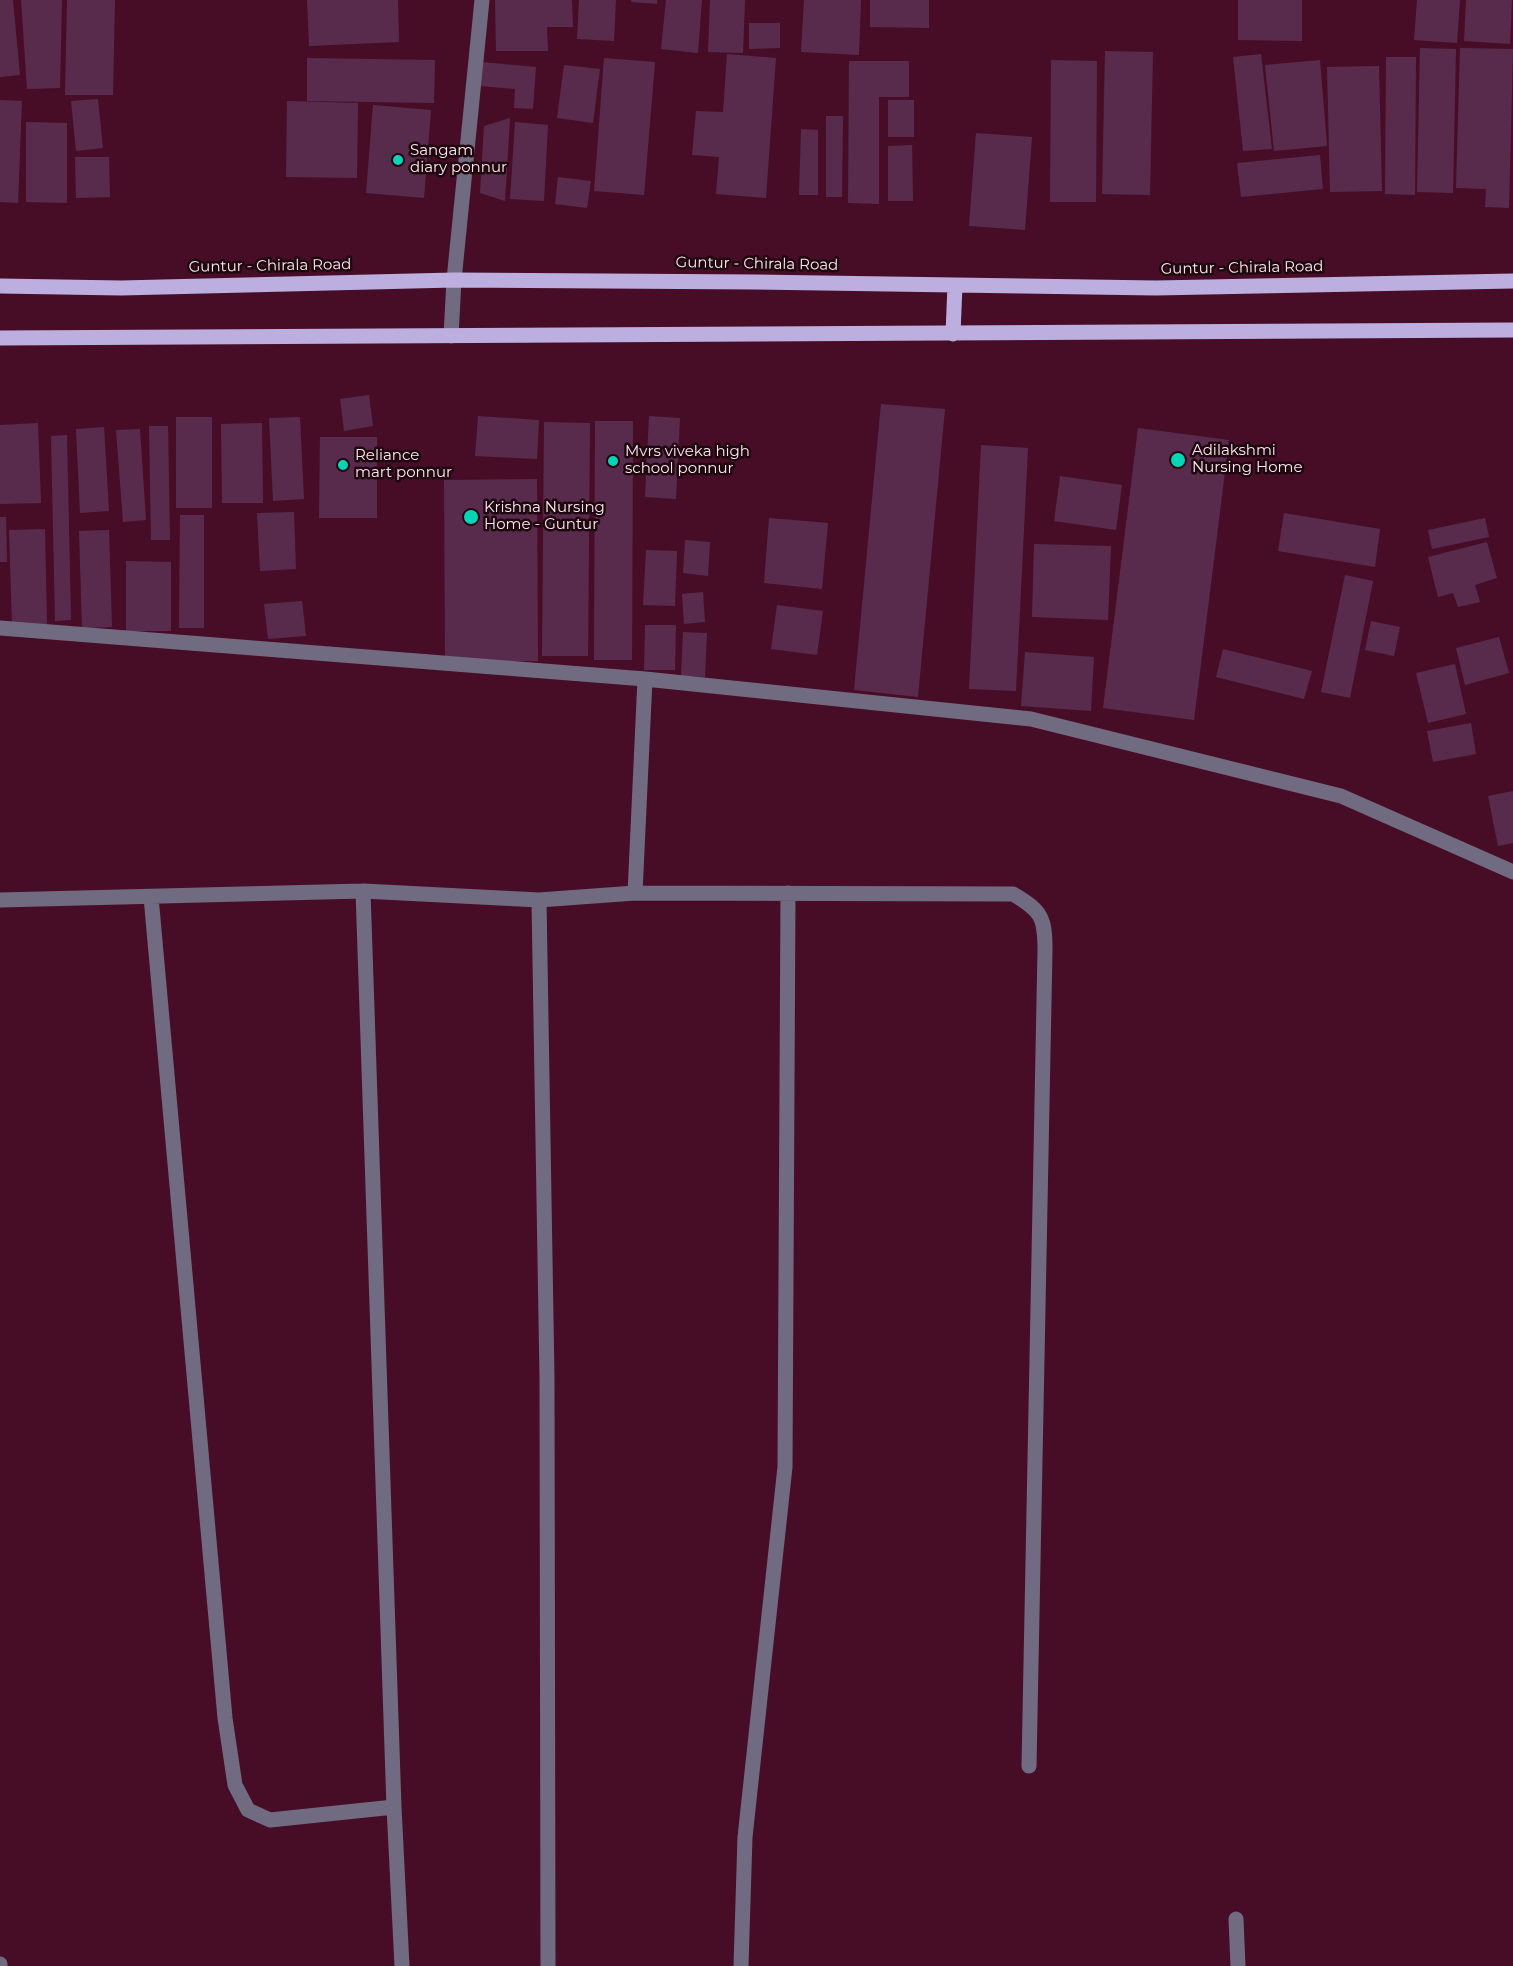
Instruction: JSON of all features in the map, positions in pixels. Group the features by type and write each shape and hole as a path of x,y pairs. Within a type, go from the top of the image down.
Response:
{"main road":[{"name":"Guntur - Chirala Road","path":"0,286 121,288 454,280 1156,288 1513,281"},
{"path":"953,334 955,285"},
{"path":"0,338 1513,330"}],"street":[{"path":"451,336 454,280 482,0"},
{"path":"0,628 645,679 1031,719 1341,796 1513,872"},
{"path":"635,893 645,679"},
{"path":"363,891 394,1807 402,1966"},
{"path":"0,900 363,891 539,900 635,893 1013,894 1032,905 1045,926 1029,1766"},
{"path":"741,1966 746,1837 785,1467 789,893"},
{"path":"151,897 225,1718 235,1785 248,1810 270,1820 394,1807"},
{"path":"539,900 547,1378 548,1966"},
{"path":"1236,1919 1238,1966"}],"building":[{"path":"0,0 13,0 20,75 0,77"},
{"path":"21,0 62,0 60,88 27,89"},
{"path":"67,0 115,0 113,95 65,95"},
{"path":"307,0 398,0 399,42 309,46"},
{"path":"495,0 572,0 573,27 547,27 548,51 496,51"},
{"path":"579,0 616,0 614,41 577,39"},
{"path":"631,0 657,0 657,4 631,2"},
{"path":"666,0 702,0 698,53 661,49"},
{"path":"710,0 745,0 743,53 708,52"},
{"path":"804,0 861,0 859,55 801,52"},
{"path":"870,0 929,0 929,28 870,27"},
{"path":"1238,0 1302,0 1302,41 1238,40"},
{"path":"1417,0 1460,0 1457,43 1414,40"},
{"path":"1466,0 1512,0 1510,44 1464,41"},
{"path":"749,23 780,23 780,48 749,49"},
{"path":"1420,48 1456,49 1453,193 1417,192"},
{"path":"1460,48 1513,49 1509,208 1485,207 1486,189 1456,188"},
{"path":"1105,51 1153,52 1150,195 1102,194"},
{"path":"727,54 776,58 766,198 716,194 719,157 692,155 696,111 723,112"},
{"path":"1261,54 1272,149 1243,151 1233,57"},
{"path":"1386,57 1416,57 1415,195 1385,194"},
{"path":"307,58 435,60 434,103 307,101"},
{"path":"604,58 655,62 644,195 594,191"},
{"path":"1051,60 1097,61 1096,202 1050,202"},
{"path":"1320,60 1327,146 1274,151 1265,65"},
{"path":"849,61 909,61 909,97 879,97 879,204 848,203"},
{"path":"482,62 536,67 533,109 514,108 515,89 480,86"},
{"path":"564,65 600,69 593,123 557,118"},
{"path":"1379,66 1382,191 1330,192 1327,67"},
{"path":"98,99 103,148 76,151 71,101"},
{"path":"0,100 22,101 18,203 0,202"},
{"path":"888,100 914,100 914,137 888,137"},
{"path":"287,101 358,103 357,178 286,177"},
{"path":"373,105 431,110 424,198 366,193"},
{"path":"826,116 843,116 842,197 826,197"},
{"path":"510,118 505,201 480,193 484,126"},
{"path":"26,122 67,123 67,203 26,202"},
{"path":"515,122 548,125 544,201 510,199"},
{"path":"801,129 818,130 818,195 799,195"},
{"path":"976,133 1032,137 1025,230 969,226"},
{"path":"912,145 913,201 888,201 888,146"},
{"path":"1320,155 1323,189 1241,197 1237,163"},
{"path":"75,157 109,157 110,197 76,198"},
{"path":"558,177 591,181 587,208 555,204"},
{"path":"369,395 373,426 344,431 340,399"},
{"path":"881,404 945,409 918,697 854,690"},
{"path":"478,416 539,420 537,459 475,456"},
{"path":"649,416 680,418 676,499 645,497"},
{"path":"176,417 212,417 212,508 176,508"},
{"path":"300,417 304,499 273,501 269,418"},
{"path":"595,421 633,421 632,660 594,660"},
{"path":"544,422 590,423 588,656 542,656"},
{"path":"38,423 41,503 0,504 0,425"},
{"path":"262,423 263,503 222,503 221,424"},
{"path":"149,426 168,426 170,540 151,540"},
{"path":"104,427 109,511 80,513 76,429"},
{"path":"1138,428 1229,440 1194,720 1103,708"},
{"path":"140,429 146,520 123,522 116,430"},
{"path":"67,435 71,620 55,621 51,436"},
{"path":"320,437 377,437 377,518 319,518"},
{"path":"981,445 1028,448 1016,691 969,689"},
{"path":"1060,476 1122,485 1116,530 1054,521"},
{"path":"537,479 538,661 445,661 444,480"},
{"path":"294,512 296,569 260,571 257,513"},
{"path":"1284,513 1380,529 1375,567 1278,551"},
{"path":"180,515 204,515 204,628 179,628"},
{"path":"0,517 6,517 7,562 0,562"},
{"path":"769,518 828,523 822,589 764,583"},
{"path":"1485,518 1489,537 1432,549 1428,530"},
{"path":"45,529 47,624 12,625 9,530"},
{"path":"109,530 112,627 82,628 79,531"},
{"path":"685,540 710,542 708,576 683,573"},
{"path":"1487,542 1497,578 1475,585 1480,602 1458,607 1453,593 1438,597 1428,557"},
{"path":"1034,544 1111,546 1108,620 1032,617"},
{"path":"646,550 677,551 675,606 643,605"},
{"path":"126,561 171,562 171,631 126,631"},
{"path":"1345,575 1373,581 1350,698 1321,692"},
{"path":"703,592 705,622 684,624 682,594"},
{"path":"302,601 306,636 268,639 264,604"},
{"path":"777,605 823,611 817,655 771,649"},
{"path":"1371,621 1400,627 1394,656 1365,650"},
{"path":"645,625 676,625 675,670 644,670"},
{"path":"683,632 707,633 705,677 681,676"},
{"path":"1499,637 1509,673 1465,685 1456,648"},
{"path":"1223,649 1312,671 1304,699 1216,677"},
{"path":"1025,652 1094,657 1091,711 1021,706"},
{"path":"1455,664 1466,714 1428,723 1416,673"},
{"path":"1471,723 1476,754 1433,762 1427,731"},
{"path":"1513,791 1513,843 1498,846 1488,796"}],"place":[{"name":"Sangam diary ponnur","path":"398,160"},
{"name":"Adilakshmi Nursing Home","path":"1178,460"},
{"name":"Mvrs viveka high school ponnur","path":"613,461"},
{"name":"Reliance mart ponnur","path":"343,465"},
{"name":"Krishna Nursing Home - Guntur","path":"471,517"}]}
